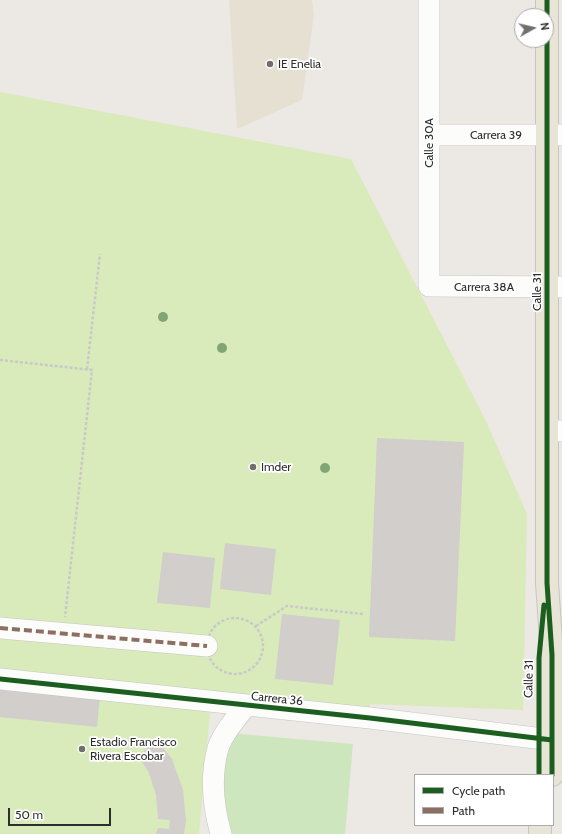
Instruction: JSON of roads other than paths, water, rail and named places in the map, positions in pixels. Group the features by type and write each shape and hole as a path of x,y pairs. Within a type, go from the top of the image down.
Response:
{"main road":[{"name":"Calle 31","path":"546,739 557,700 554,584 554,135 547,0"},
{"name":"Calle 31","path":"552,772 546,739 539,658 554,584"}],"street":[{"name":"Calle 30A","path":"429,0 429,286"},
{"name":"Carrera 39","path":"429,135 554,135"},
{"name":"Carrera 38A","path":"429,286 554,287"},
{"path":"0,628 64,635 206,646"},
{"name":"Carrera 36","path":"0,679 370,718 546,739"},
{"path":"221,834 214,808 213,778 218,747 231,725 246,706"}],"place":[{"name":"IE Enelia","path":"270,64"},
{"name":"Imder","path":"253,467"},
{"name":"Estadio Francisco Rivera Escobar","path":"82,749"}]}
